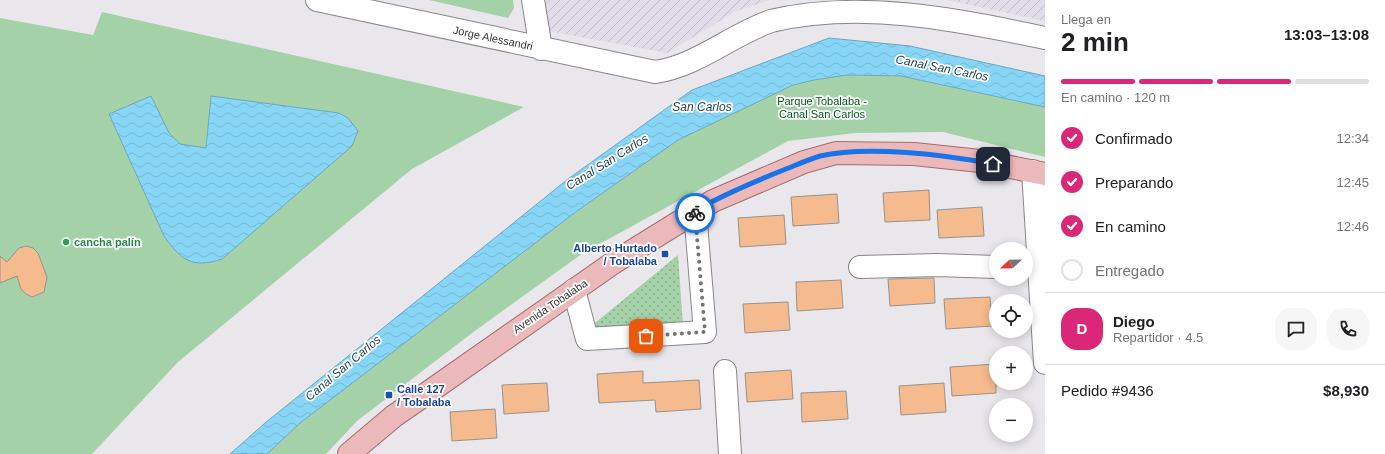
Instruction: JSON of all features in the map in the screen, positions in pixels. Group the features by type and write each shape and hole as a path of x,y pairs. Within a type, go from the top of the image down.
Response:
{"main road":[{"name":"Avenida Tobalaba","path":"358,451 420,398 507,335 613,263 695,211 732,191 770,175 820,156 836,154 914,154 980,161 1039,172"}],"street":[{"name":"Jorge Alessandri","path":"317,0 655,72 669,70 685,64 733,38 769,21 802,11 834,6 902,8 1045,38"},
{"path":"533,0 541,48"},
{"path":"1039,172 1033,272 1045,363"},
{"path":"574,290 587,339 705,332 695,211"},
{"path":"860,267 937,264 989,267"},
{"path":"725,371 730,454"}],"shaded area":[{"path":"544,0 770,0 736,11 667,53 548,31"},
{"path":"947,0 1045,0 1045,21"}],"green space":[{"path":"429,0 513,0 514,8 508,18"},
{"path":"102,12 524,107 412,169 178,362 92,454 0,454 0,18 93,35"},
{"name":"Parque Tobalaba - Canal San Carlos","path":"847,75 901,76 1045,107 1045,157 943,132 855,133 788,141 583,253 472,333 357,421 326,454 267,454 300,423 577,211 678,140 793,85"},
{"path":"678,255 683,326 584,332"}],"water":[{"name":"San Carlos","path":"829,38 910,46 1045,76 1045,107 901,76 847,75 793,85 678,140 577,211 300,423 267,454 230,454 265,423 568,179 692,90"},
{"path":"151,96 169,133 180,144 206,148 211,96 339,113 348,118 358,131 352,146 222,259 203,263 195,262 188,260 176,251 164,236 109,114"}],"building":[{"path":"929,190 930,220 885,222 883,193"},
{"path":"837,194 839,223 793,226 791,197"},
{"path":"982,207 984,236 939,238 937,210"},
{"path":"784,215 786,244 740,247 738,218"},
{"path":"26,246 33,248 38,253 47,277 44,292 32,297 21,289 17,276 0,283 0,256 7,262 19,248"},
{"path":"934,278 935,303 890,306 888,279"},
{"path":"841,280 843,308 797,311 796,282"},
{"path":"989,297 989,326 946,329 944,299"},
{"path":"788,302 790,330 745,333 743,304"},
{"path":"989,364 989,390 996,390 996,393 952,396 950,367"},
{"path":"791,370 793,399 747,402 745,373"},
{"path":"643,371 643,383 699,380 701,409 656,412 655,400 599,403 597,374"},
{"path":"547,383 549,411 504,414 502,385"},
{"path":"944,383 946,412 901,415 899,386"},
{"path":"846,391 848,419 802,422 801,393"},
{"path":"495,409 497,438 452,441 450,412"}],"way so far":[{"path":"646,336 705,332 695,213"}],"place":[{"name":"cancha palín","path":"66,242"},
{"name":"Alberto Hurtado / Tobalaba","path":"665,254"},
{"name":"Calle 127 / Tobalaba","path":"389,395"}],"route":[{"path":"695,213 695,211 732,191 820,156 853,152 914,154 980,161 993,164"}],"water label":[{"name":"Canal San Carlos","path":"942,68"},
{"name":"Canal San Carlos","path":"607,162"},
{"name":"Canal San Carlos","path":"343,368"}]}
